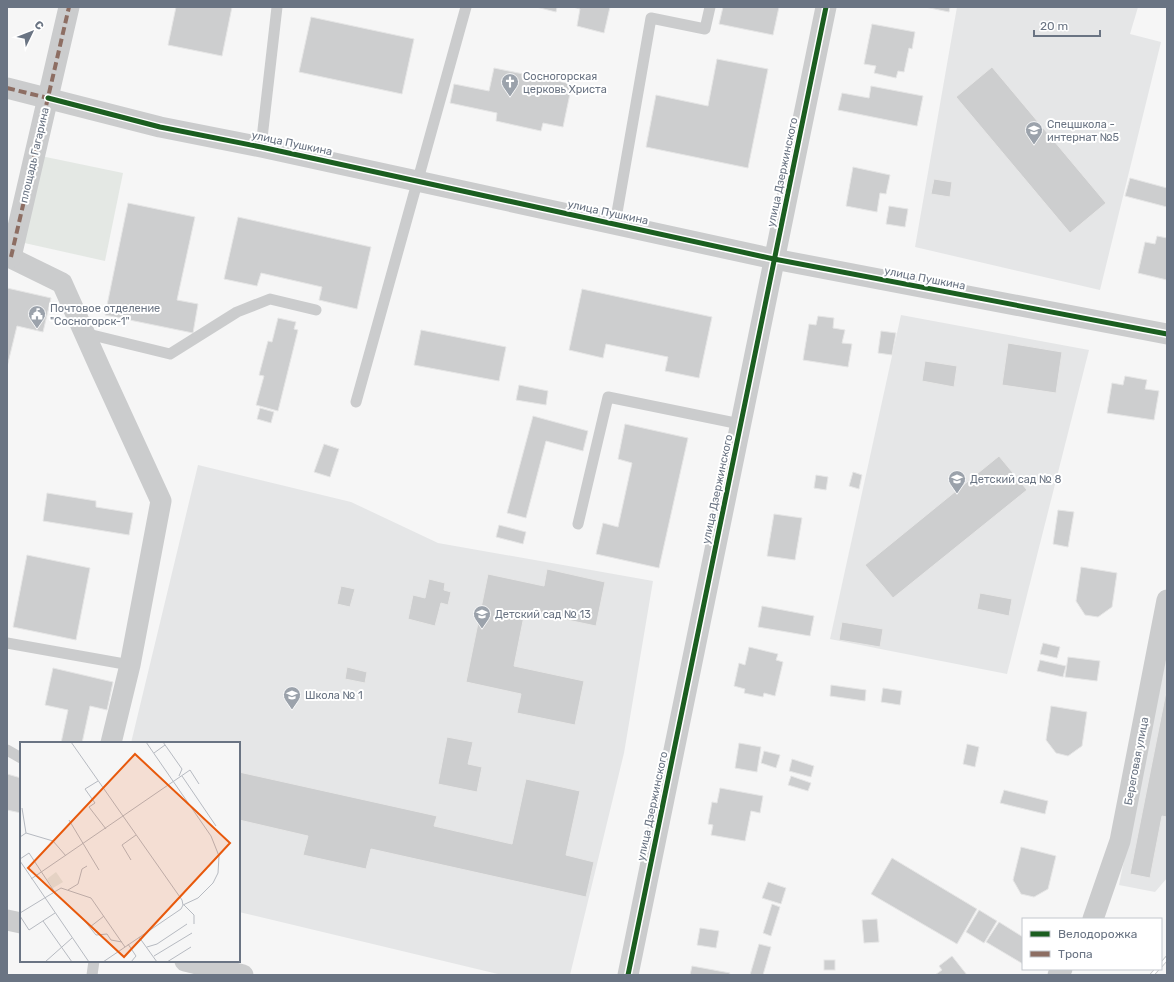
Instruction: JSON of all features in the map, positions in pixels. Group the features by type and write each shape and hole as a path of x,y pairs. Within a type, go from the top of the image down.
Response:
{"street":[{"name":"площадь Гагарина","path":"9,256 69,7"},
{"name":"улица Дзержинского","path":"628,975 826,7"},
{"name":"улица Пушкина","path":"7,88 160,126 774,259 1167,334"},
{"path":"9,256 62,283 161,500 130,665 110,742"},
{"name":"Береговая улица","path":"1093,918 1120,841 1161,662 1167,600"},
{"path":"7,920 20,923"},
{"path":"190,966 243,975"}],"lane":[{"path":"261,147 277,7"},
{"path":"356,402 466,7"},
{"path":"615,224 650,18 705,29 710,7"},
{"path":"84,333 170,354 237,312 270,299 316,310"},
{"path":"578,524 608,397 740,424"},
{"path":"7,643 130,665"},
{"path":"7,750 20,757"},
{"path":"92,975 94,962"}],"shaded area":[{"name":"Спецшкола - интернат №5","path":"957,7 1138,7 1130,34 1161,42 1100,290 915,247"},
{"path":"41,156 123,173 105,261 20,242"},
{"name":"Детский сад № 8","path":"901,315 1089,350 1007,674 830,639"},
{"name":"Школа № 1","path":"198,465 351,502 438,543 653,581 624,753 570,975 502,975 240,912 240,742 131,742"},
{"path":"1167,654 1167,878 1155,892 1119,885"}],"building":[{"path":"176,7 232,7 222,56 168,45"},
{"path":"536,7 557,7 556,12"},
{"path":"573,7 610,7 604,33 577,26 580,9"},
{"path":"723,7 779,7 773,35 719,24"},
{"path":"925,7 950,7 949,12"},
{"path":"311,17 414,39 402,94 299,72"},
{"path":"872,24 915,32 912,49 909,48 904,72 898,71 896,78 874,73 876,66 864,64"},
{"path":"717,59 768,69 748,168 646,147 656,95 708,106"},
{"path":"992,67 1106,203 1070,233 956,97"},
{"name":"Сосногорская церковь Христа","path":"494,68 572,84 563,127 543,123 541,131 496,121 497,113 450,103 454,84 489,91"},
{"path":"871,86 923,96 917,126 838,110 842,93 869,98"},
{"path":"853,167 890,175 886,194 880,193 877,212 846,206"},
{"path":"1130,178 1167,188 1167,207 1125,196"},
{"path":"934,179 952,182 950,197 931,194"},
{"path":"128,203 195,217 177,300 198,304 193,333 105,315"},
{"path":"889,206 908,209 905,227 886,224"},
{"path":"238,217 371,247 357,309 319,300 322,287 261,273 257,286 224,279"},
{"path":"1157,236 1167,238 1167,280 1138,273 1145,242 1155,244"},
{"name":"Почтовое отделение \"Сосногорск-1\"","path":"7,288 51,298 43,332 17,326 7,367"},
{"path":"582,289 712,317 699,378 665,371 668,357 606,344 603,358 569,350"},
{"path":"818,316 834,318 833,328 845,330 842,343 852,344 848,367 803,360 809,324 816,325"},
{"path":"278,318 296,322 294,329 298,330 278,411 256,405 264,376 259,375 268,341 272,342"},
{"path":"421,330 506,347 499,381 414,365"},
{"path":"881,331 896,333 892,355 878,353"},
{"path":"1008,343 1062,352 1056,393 1002,385"},
{"path":"925,361 957,366 954,387 922,381"},
{"path":"1125,376 1147,380 1145,389 1159,391 1154,420 1107,413 1112,383 1123,385"},
{"path":"519,385 548,391 546,405 516,400"},
{"path":"260,408 274,412 271,423 257,419"},
{"path":"533,416 588,431 583,451 546,441 526,518 507,513"},
{"path":"625,424 688,438 659,568 596,554 603,523 618,527 632,463 618,459"},
{"path":"324,444 339,449 330,477 314,472"},
{"path":"999,456 1027,490 893,598 865,565"},
{"path":"853,472 862,475 859,489 849,486"},
{"path":"816,475 828,477 826,490 814,488"},
{"path":"47,493 96,501 96,507 133,513 129,535 43,521"},
{"path":"1058,510 1074,512 1068,547 1053,544"},
{"path":"774,514 802,518 795,560 767,556"},
{"path":"499,525 526,532 523,544 496,537"},
{"path":"27,555 90,568 76,640 13,627"},
{"path":"1081,567 1117,573 1112,607 1098,617 1085,615 1076,601"},
{"path":"547,569 605,582 596,626 525,611 514,666 584,681 575,725 517,713 521,694 466,682 488,574 544,586"},
{"path":"429,579 445,583 444,590 451,592 448,605 441,603 435,626 408,619 413,595 425,598"},
{"path":"341,586 355,589 350,607 337,604"},
{"path":"980,593 1012,599 1009,616 977,609"},
{"path":"762,606 814,616 810,636 758,627"},
{"path":"842,622 883,629 880,647 839,640"},
{"path":"1043,643 1060,647 1057,658 1040,654"},
{"path":"749,647 778,654 776,660 783,662 775,696 764,693 763,697 744,693 745,689 734,686 739,663 745,665"},
{"path":"1068,657 1100,661 1097,681 1065,677"},
{"path":"1040,660 1066,666 1063,677 1037,671"},
{"path":"347,667 367,672 365,683 345,679"},
{"path":"53,668 113,682 107,710 90,706 82,742 61,742 68,710 45,705"},
{"path":"831,685 866,690 865,701 830,696"},
{"path":"1167,687 1167,817 1162,816 1150,878 1130,874"},
{"path":"883,688 902,691 900,705 881,702"},
{"path":"1051,706 1087,712 1082,746 1068,756 1056,753 1046,740"},
{"path":"447,737 473,742 468,764 482,767 477,792 438,784"},
{"path":"739,743 761,747 757,772 735,768"},
{"path":"967,744 979,747 975,767 963,764"},
{"path":"764,751 780,755 776,768 761,763"},
{"path":"792,759 814,766 811,777 789,771"},
{"path":"240,772 437,816 434,826 512,844 526,779 580,791 566,855 594,862 586,897 371,849 366,869 303,855 308,836 240,820"},
{"path":"7,774 20,778 20,813 7,810"},
{"path":"791,776 811,783 808,791 788,785"},
{"path":"720,788 763,796 760,813 751,811 745,841 711,835 713,825 708,824 712,802 717,803"},
{"path":"1004,790 1048,801 1045,814 1000,803"},
{"path":"1021,847 1056,856 1048,889 1034,897 1021,894 1013,880"},
{"path":"892,858 977,909 957,944 871,894"},
{"path":"768,882 786,888 781,904 762,898"},
{"path":"772,904 780,907 771,936 763,933"},
{"path":"979,910 997,921 984,943 966,932"},
{"path":"877,919 879,942 864,943 862,920"},
{"path":"999,922 1022,936 1022,963 986,942"},
{"path":"700,928 719,931 716,948 697,945"},
{"path":"759,944 771,947 763,975 750,975"},
{"path":"952,956 967,975 935,975 942,970 939,966"},
{"path":"824,960 835,960 835,970 824,970"},
{"path":"692,966 730,973 729,975 690,975"}],"railway":[{"path":"1162,964 1167,958"},
{"path":"1152,975 1156,970"}],"marked path":[{"path":"11,257 69,7"},
{"path":"7,88 48,98"}],"cycle path":[{"path":"628,975 826,7"},
{"path":"48,98 160,127 261,147 774,259 1167,334"}],"place":[{"name":"Сосногорская церковь Христа","path":"510,97"},
{"name":"Спецшкола - интернат №5","path":"1034,145"},
{"name":"Почтовое отделение \"Сосногорск-1\"","path":"37,329"},
{"name":"Детский сад № 8","path":"957,494"},
{"name":"Детский сад № 13","path":"482,629"},
{"name":"Школа № 1","path":"292,710"}]}
